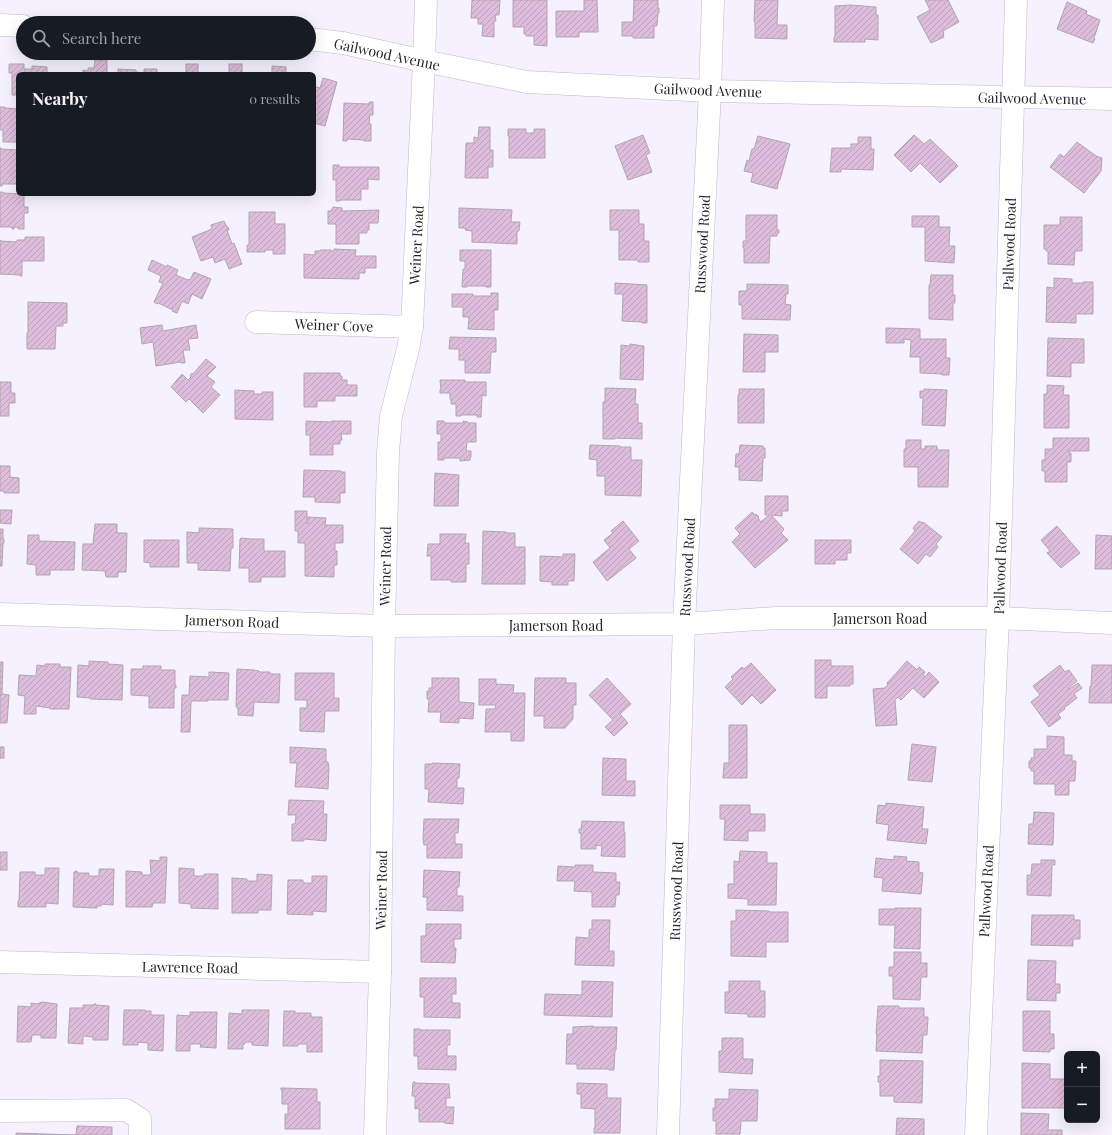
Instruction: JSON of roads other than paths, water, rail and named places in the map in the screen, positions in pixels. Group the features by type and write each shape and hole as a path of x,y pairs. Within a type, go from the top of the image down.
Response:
{"street":[{"name":"Weiner Road","path":"375,1135 380,972 384,626 389,434 391,416 412,327 426,0"},
{"name":"Russwood Road","path":"668,1135 684,624 710,92 713,0"},
{"name":"Pallwood Road","path":"976,1135 998,618 1016,0"},
{"path":"0,25 16,26"},
{"name":"Gailwood Avenue","path":"316,40 343,43 527,82 710,92 1112,99"},
{"name":"Weiner Cove","path":"256,322 412,327"},
{"name":"Jamerson Road","path":"0,614 384,626 684,624 776,618 998,618 1112,623"},
{"name":"Lawrence Road","path":"0,962 380,972"},
{"path":"0,1111 126,1110 140,1119 140,1135"}]}
